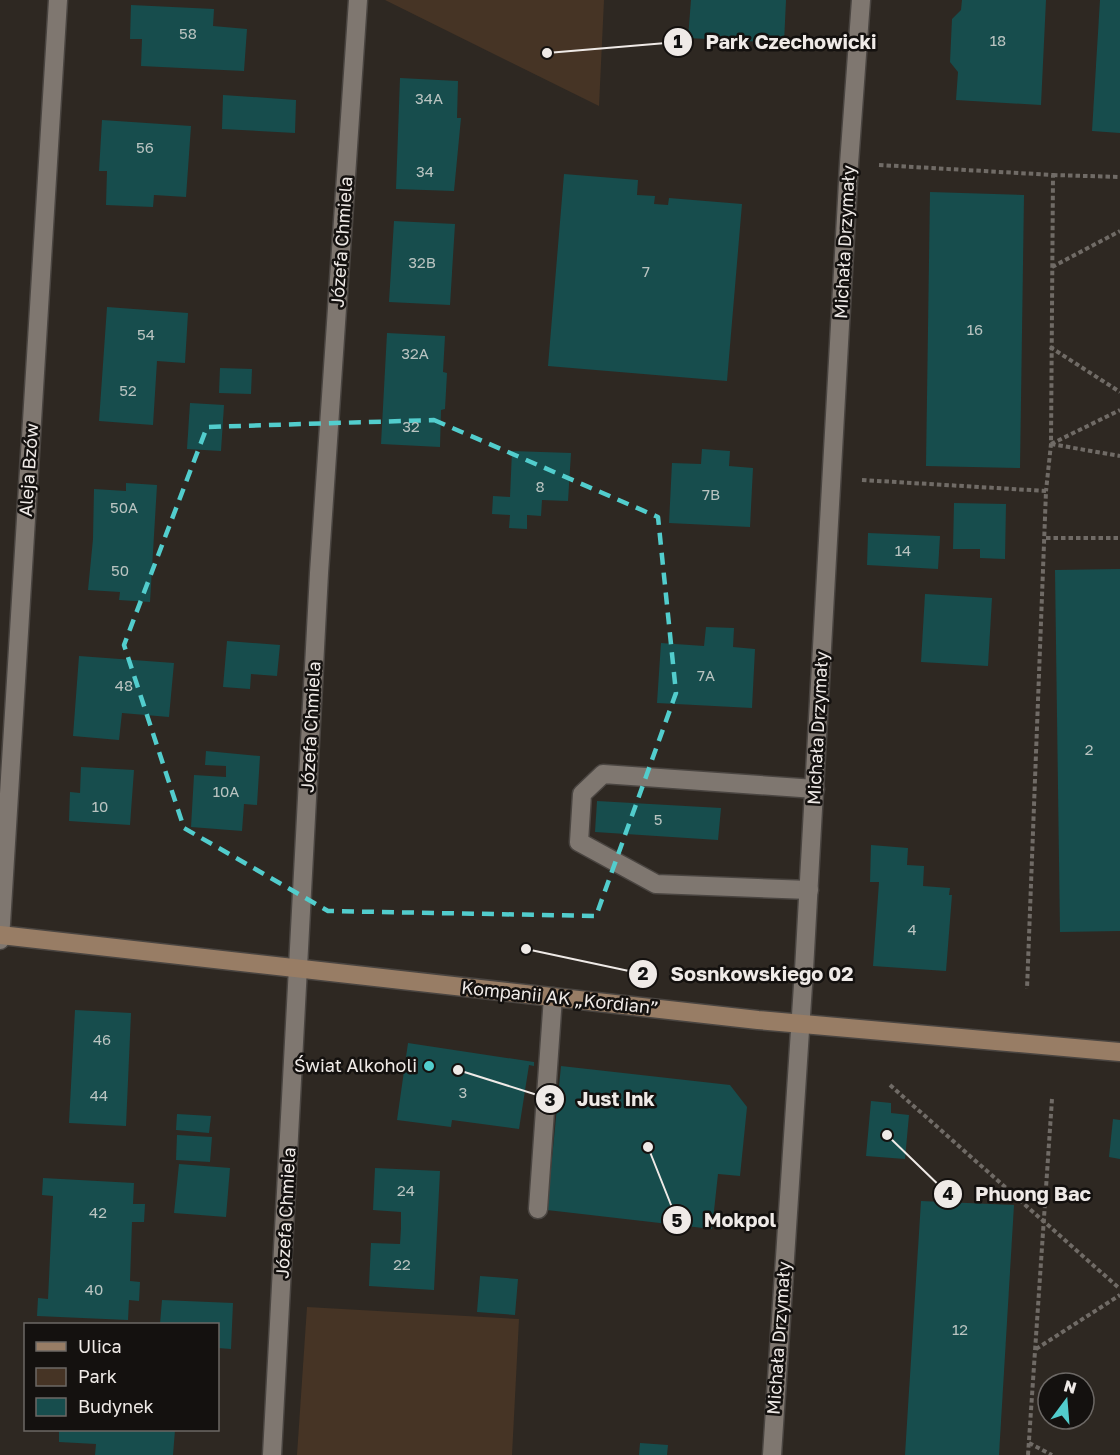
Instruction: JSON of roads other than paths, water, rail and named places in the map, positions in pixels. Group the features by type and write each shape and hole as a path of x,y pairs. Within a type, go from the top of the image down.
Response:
{"street":[{"name":"Aleja Bzów","path":"0,940 58,0"},
{"name":"Józefa Chmiela","path":"273,1455 319,573 358,0"},
{"name":"Michała Drzymały","path":"772,1455 809,890 849,164 861,0"},
{"path":"809,890 656,884 579,842 582,794 603,774 815,789"},
{"name":"Kompanii AK „Kordian”","path":"0,935 800,1024 1120,1052"},
{"path":"538,1209 554,997"}],"place":[{"name":"Park Czechowicki","path":"547,53"},
{"name":"Sosnkowskiego 02","path":"526,949"},
{"name":"Świat Alkoholi","path":"429,1066"},
{"name":"Just Ink","path":"458,1070"},
{"name":"Phuong Bac","path":"887,1135"},
{"name":"Mokpol","path":"648,1147"}]}
